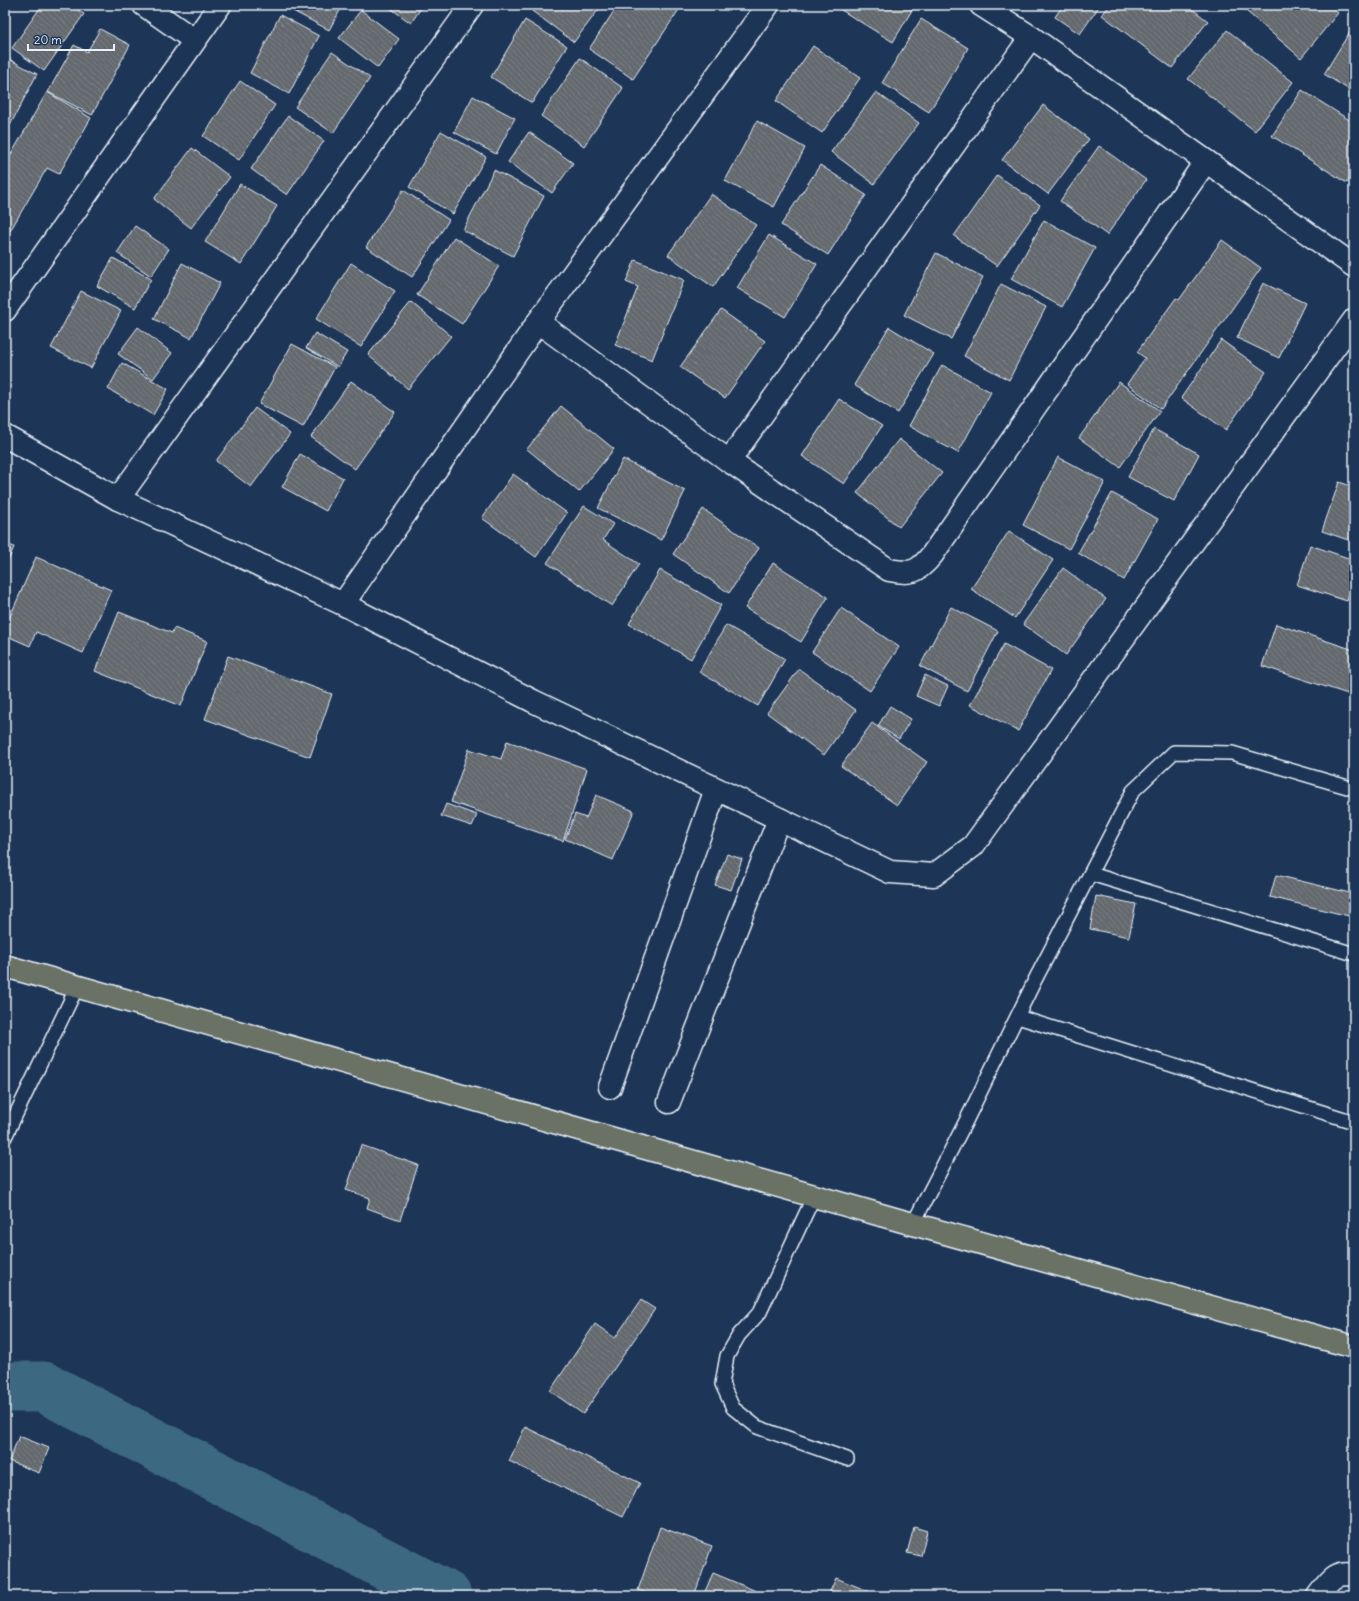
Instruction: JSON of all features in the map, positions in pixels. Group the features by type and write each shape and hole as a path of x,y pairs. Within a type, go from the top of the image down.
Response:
{"main road":[{"path":"5,966 913,1224 1354,1347"}],"street":[{"path":"144,5 194,40"},
{"path":"5,310 220,5"},
{"path":"118,499 472,5"},
{"path":"343,604 538,322 768,5"},
{"path":"981,5 1031,37 1354,266"},
{"path":"729,461 1031,37"},
{"path":"538,322 729,461 889,570 906,573 921,568 932,555 1206,161"},
{"path":"5,436 118,499 343,604 533,701 890,872 934,875 973,846 1354,320"},
{"path":"610,1087 716,789"},
{"path":"669,1102 779,819"},
{"path":"1318,1596 1333,1577 1347,1574 1354,1575"}],"lane":[{"path":"913,1224 1018,1017 1035,980 1133,791 1174,752 1232,754 1354,789"},
{"path":"1091,874 1354,954"},
{"path":"5,1137 77,987"},
{"path":"1018,1017 1354,1122"},
{"path":"814,1196 760,1312 739,1335 727,1356 722,1384 733,1408 757,1427 847,1460"}],"building":[{"path":"42,5 71,5 84,14 44,71 12,48"},
{"path":"294,5 343,5 329,30 291,10"},
{"path":"386,5 423,5 411,23"},
{"path":"536,5 602,5 574,42 532,11"},
{"path":"618,5 682,5 633,79 589,49"},
{"path":"833,5 915,5 893,42"},
{"path":"1063,5 1100,5 1080,34 1055,17"},
{"path":"1110,5 1187,5 1208,21 1172,68 1102,15"},
{"path":"1239,5 1329,5 1338,13 1301,58"},
{"path":"361,10 399,39 378,68 339,38"},
{"path":"280,15 319,36 289,94 250,73"},
{"path":"921,19 968,48 929,112 882,83"},
{"path":"525,20 567,46 532,103 491,77"},
{"path":"1354,25 1354,93 1324,74"},
{"path":"100,29 130,45 92,115 48,92 74,45 87,52"},
{"path":"1227,30 1293,82 1255,131 1188,79"},
{"path":"813,46 860,78 822,133 776,101"},
{"path":"332,52 370,78 333,133 295,107"},
{"path":"5,57 37,74 5,135"},
{"path":"580,58 623,88 584,146 541,116"},
{"path":"240,81 275,105 239,160 203,136"},
{"path":"1302,90 1354,123 1354,172 1347,183 1272,136"},
{"path":"47,92 91,118 59,174 47,168 10,231 5,228 5,165"},
{"path":"876,92 919,123 874,184 831,152"},
{"path":"473,96 515,118 496,154 454,132"},
{"path":"1043,105 1089,139 1048,194 1002,160"},
{"path":"288,116 324,141 287,195 251,169"},
{"path":"757,121 805,148 774,207 725,181"},
{"path":"441,131 486,157 453,214 409,187"},
{"path":"529,132 573,163 552,193 508,162"},
{"path":"1099,146 1146,180 1107,235 1060,201"},
{"path":"192,148 230,177 191,228 154,199"},
{"path":"820,165 866,195 828,255 781,225"},
{"path":"494,170 544,196 513,256 463,230"},
{"path":"997,175 1040,205 997,266 954,236"},
{"path":"240,184 277,206 241,264 205,242"},
{"path":"403,190 449,220 412,277 366,247"},
{"path":"711,194 756,225 713,287 668,255"},
{"path":"1044,220 1095,248 1062,307 1011,279"},
{"path":"135,226 169,249 151,276 117,253"},
{"path":"769,235 817,264 785,317 737,288"},
{"path":"454,237 499,266 462,324 417,295"},
{"path":"1222,240 1261,268 1161,409 1127,384 1145,358 1137,352 1176,298 1179,300"},
{"path":"936,253 983,277 951,339 904,315"},
{"path":"113,258 151,279 135,308 97,286"},
{"path":"635,260 684,280 652,360 615,345 638,287 626,282"},
{"path":"182,263 220,283 191,338 154,319"},
{"path":"351,263 395,291 361,347 316,319"},
{"path":"1263,283 1305,303 1279,358 1237,338"},
{"path":"1001,284 1046,307 1009,380 964,356"},
{"path":"81,291 121,311 91,368 51,348"},
{"path":"411,302 451,336 408,389 368,355"},
{"path":"721,310 765,341 725,398 680,367"},
{"path":"138,327 172,353 153,379 118,354"},
{"path":"889,327 934,354 898,413 854,385"},
{"path":"315,333 347,352 338,367 306,348"},
{"path":"1221,340 1266,372 1226,430 1181,398"},
{"path":"292,344 335,367 303,427 259,404"},
{"path":"122,363 168,389 153,415 108,389"},
{"path":"942,365 991,392 958,453 909,426"},
{"path":"351,381 395,412 355,469 311,437"},
{"path":"1119,382 1160,411 1120,467 1079,438"},
{"path":"839,399 882,426 844,484 802,456"},
{"path":"561,406 614,449 579,492 527,449"},
{"path":"255,408 290,434 251,487 216,461"},
{"path":"1154,429 1199,454 1174,501 1128,477"},
{"path":"899,439 942,473 899,527 857,493"},
{"path":"300,454 343,478 326,511 282,487"},
{"path":"1058,457 1105,482 1069,549 1023,525"},
{"path":"623,459 685,491 661,540 598,508"},
{"path":"513,474 567,513 536,557 482,518"},
{"path":"1339,482 1354,487 1354,542 1322,531"},
{"path":"1112,493 1158,519 1124,580 1078,553"},
{"path":"584,506 613,524 603,540 639,564 612,606 547,563"},
{"path":"703,509 759,548 729,593 673,554"},
{"path":"1009,531 1053,560 1015,618 971,589"},
{"path":"5,543 14,547 5,568"},
{"path":"1310,545 1354,560 1354,580 1347,601 1297,585"},
{"path":"36,557 111,590 83,653 36,632 30,646 5,635 5,628"},
{"path":"773,563 828,597 801,642 745,608"},
{"path":"1063,568 1106,599 1066,655 1023,624"},
{"path":"660,570 721,605 691,659 629,624"},
{"path":"951,607 998,631 967,691 920,666"},
{"path":"841,608 899,647 870,691 812,652"},
{"path":"119,612 172,633 174,628 207,641 181,706 95,671"},
{"path":"1276,624 1354,650 1354,696 1262,666"},
{"path":"726,625 785,659 758,706 699,672"},
{"path":"1004,644 1051,670 1018,731 970,705"},
{"path":"228,656 332,694 310,757 205,719"},
{"path":"799,669 856,710 824,755 767,713"},
{"path":"925,675 948,686 939,706 916,696"},
{"path":"890,706 911,719 899,739 878,726"},
{"path":"872,723 927,762 897,805 841,766"},
{"path":"507,741 587,769 563,841 451,802 469,749 501,759"},
{"path":"596,795 634,811 613,860 565,839 575,814 586,818"},
{"path":"446,804 477,815 472,826 441,816"},
{"path":"727,854 742,859 731,890 715,885"},
{"path":"1276,875 1354,894 1353,917 1270,897"},
{"path":"1096,896 1136,904 1129,937 1090,929"},
{"path":"361,1145 418,1165 400,1220 367,1208 370,1198 346,1190"},
{"path":"641,1300 655,1309 583,1414 550,1391 595,1324 615,1338"},
{"path":"525,1427 640,1483 623,1517 509,1461"},
{"path":"19,1436 49,1448 39,1473 9,1461"},
{"path":"660,1527 712,1546 694,1596 653,1596 638,1590"},
{"path":"914,1527 927,1531 921,1556 907,1553"},
{"path":"713,1573 756,1591 754,1596 703,1596"},
{"path":"836,1578 880,1596 828,1596"},
{"path":"1150,1590 1165,1596 1148,1596"}],"waterway":[{"path":"5,1387 44,1387 446,1596"}]}
